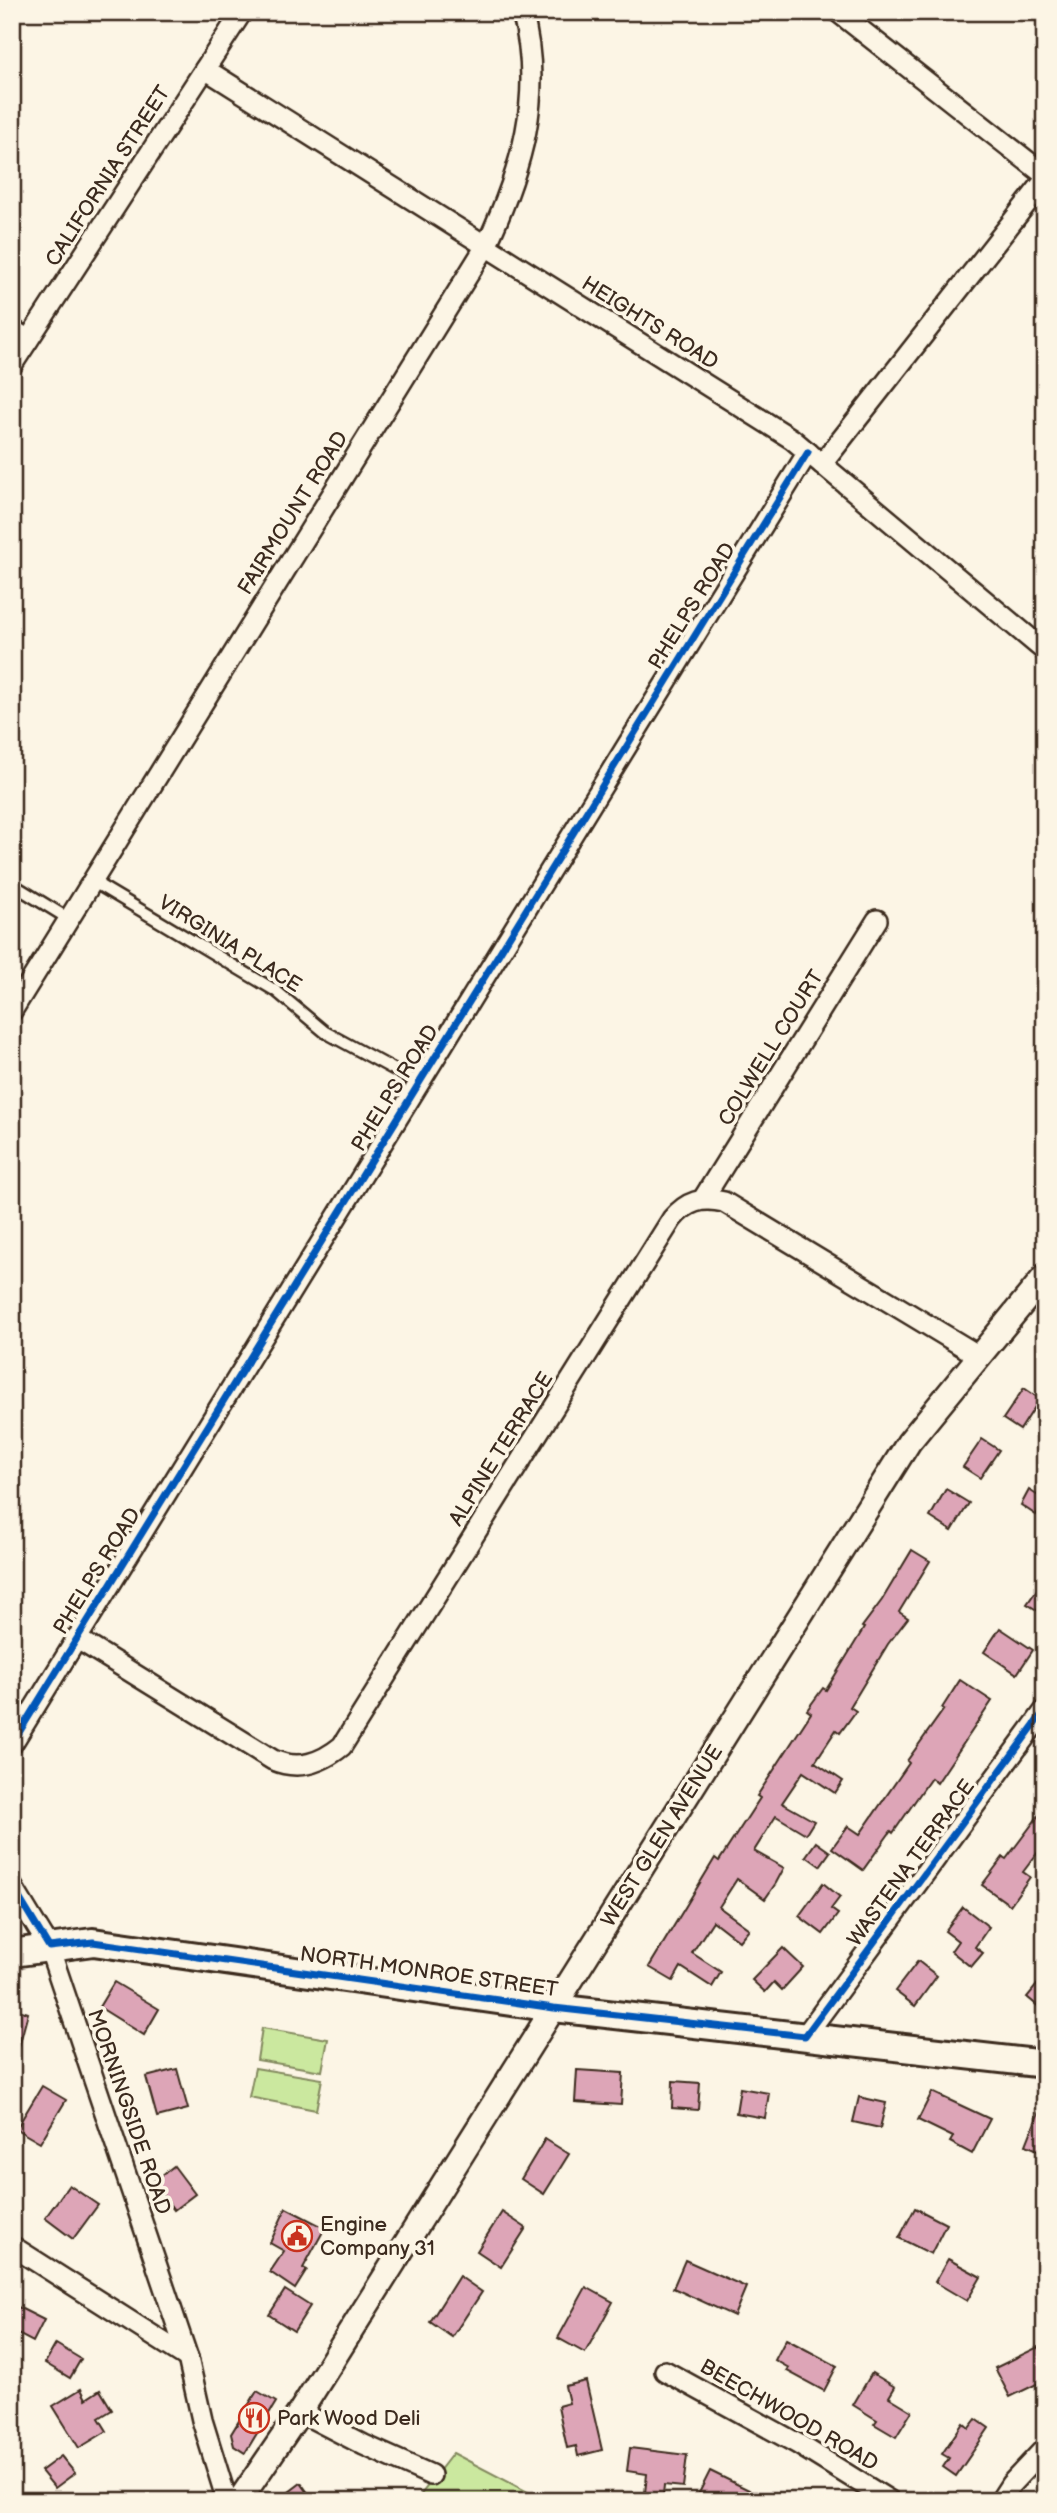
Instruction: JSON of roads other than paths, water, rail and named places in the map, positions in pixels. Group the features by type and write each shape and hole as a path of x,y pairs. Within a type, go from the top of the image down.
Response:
{"main road":[{"name":"NORTH MONROE STREET","path":"12,1953 93,1942 554,2008 1045,2064"}],"street":[{"name":"CALIFORNIA STREET","path":"12,365 20,335 242,12"},
{"name":"FAIRMOUNT ROAD","path":"12,1011 486,246 508,199 520,164 527,128 531,92 529,55 522,12"},
{"path":"838,12 1045,178"},
{"name":"HEIGHTS ROAD","path":"205,69 792,439 1045,651"},
{"name":"PHELPS ROAD","path":"12,1744 419,1083 815,458 1045,178"},
{"name":"COLWELL COURT","path":"704,1199 877,920"},
{"path":"704,1199 724,1202 979,1356"},
{"name":"ALPINE TERRACE","path":"76,1638 274,1760 296,1766 313,1764 329,1757 342,1746 672,1219 679,1210 704,1199"},
{"name":"WEST GLEN AVENUE","path":"240,2501 300,2412 909,1443 1045,1276"},
{"name":"WASTENA TERRACE","path":"805,2036 1045,1710"},
{"name":"MORNINGSIDE ROAD","path":"12,1886 49,1947 188,2358 202,2420 227,2501"},
{"path":"12,2246 188,2358"},
{"name":"BEECHWOOD ROAD","path":"666,2371 798,2444 890,2501"},
{"path":"300,2412 431,2475"},
{"path":"1000,2501 1011,2484 1045,2448"}],"lane":[{"name":"VIRGINIA PLACE","path":"92,881 276,991 325,1032 419,1083"},
{"path":"12,884 69,919"}],"place":[{"name":"Engine Company 31","path":"297,2236"},
{"name":"Park Wood Deli","path":"254,2418"}]}
